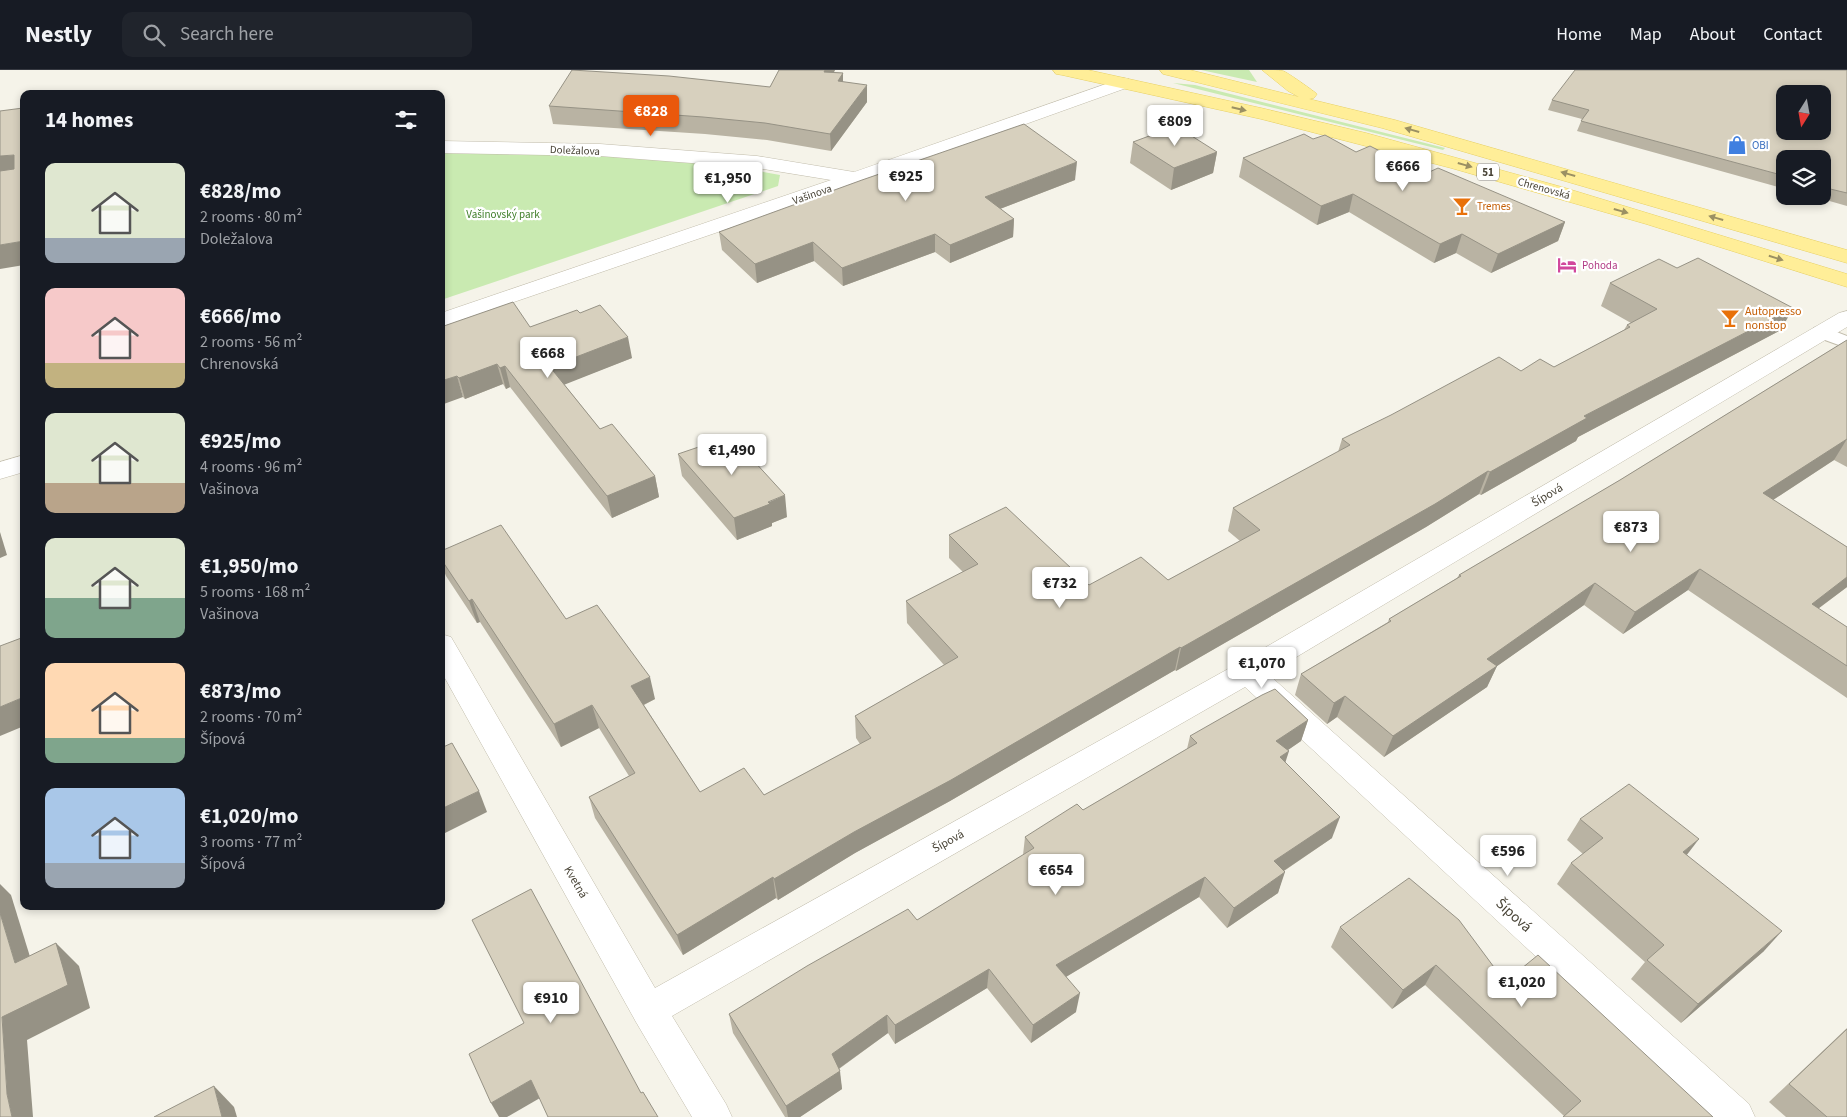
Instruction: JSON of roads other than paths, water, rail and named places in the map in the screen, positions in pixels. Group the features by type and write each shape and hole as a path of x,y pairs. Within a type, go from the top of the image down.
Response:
{"main road":[{"name":"Chrenovská","path":"1062,70 1329,130 1444,159 1689,231 1847,281"},
{"path":"1123,83 1163,70"},
{"name":"Chrenovská","path":"1169,70 1388,124 1573,176 1847,257"},
{"path":"1271,70 1275,75 1308,94 1328,109"}],"street":[{"name":"Vašinova","path":"445,319 857,178 1123,83"},
{"name":"Doležalova","path":"445,147 600,150 757,162 857,178"},
{"name":"Šípová","path":"649,1010 1834,337 1847,318"},
{"path":"0,471 20,464"},
{"name":"Kvetná","path":"445,652 649,1010 713,1117"},
{"name":"Šípová","path":"1247,672 1736,1117"}],"place":[{"name":"OBI","path":"1737,145"},
{"name":"Tremes","path":"1462,206"},
{"name":"Pohoda","path":"1567,265"},
{"name":"Autopresso nonstop","path":"1730,318"}],"park label":[{"name":"Vašinovský park","path":"503,214"}]}
